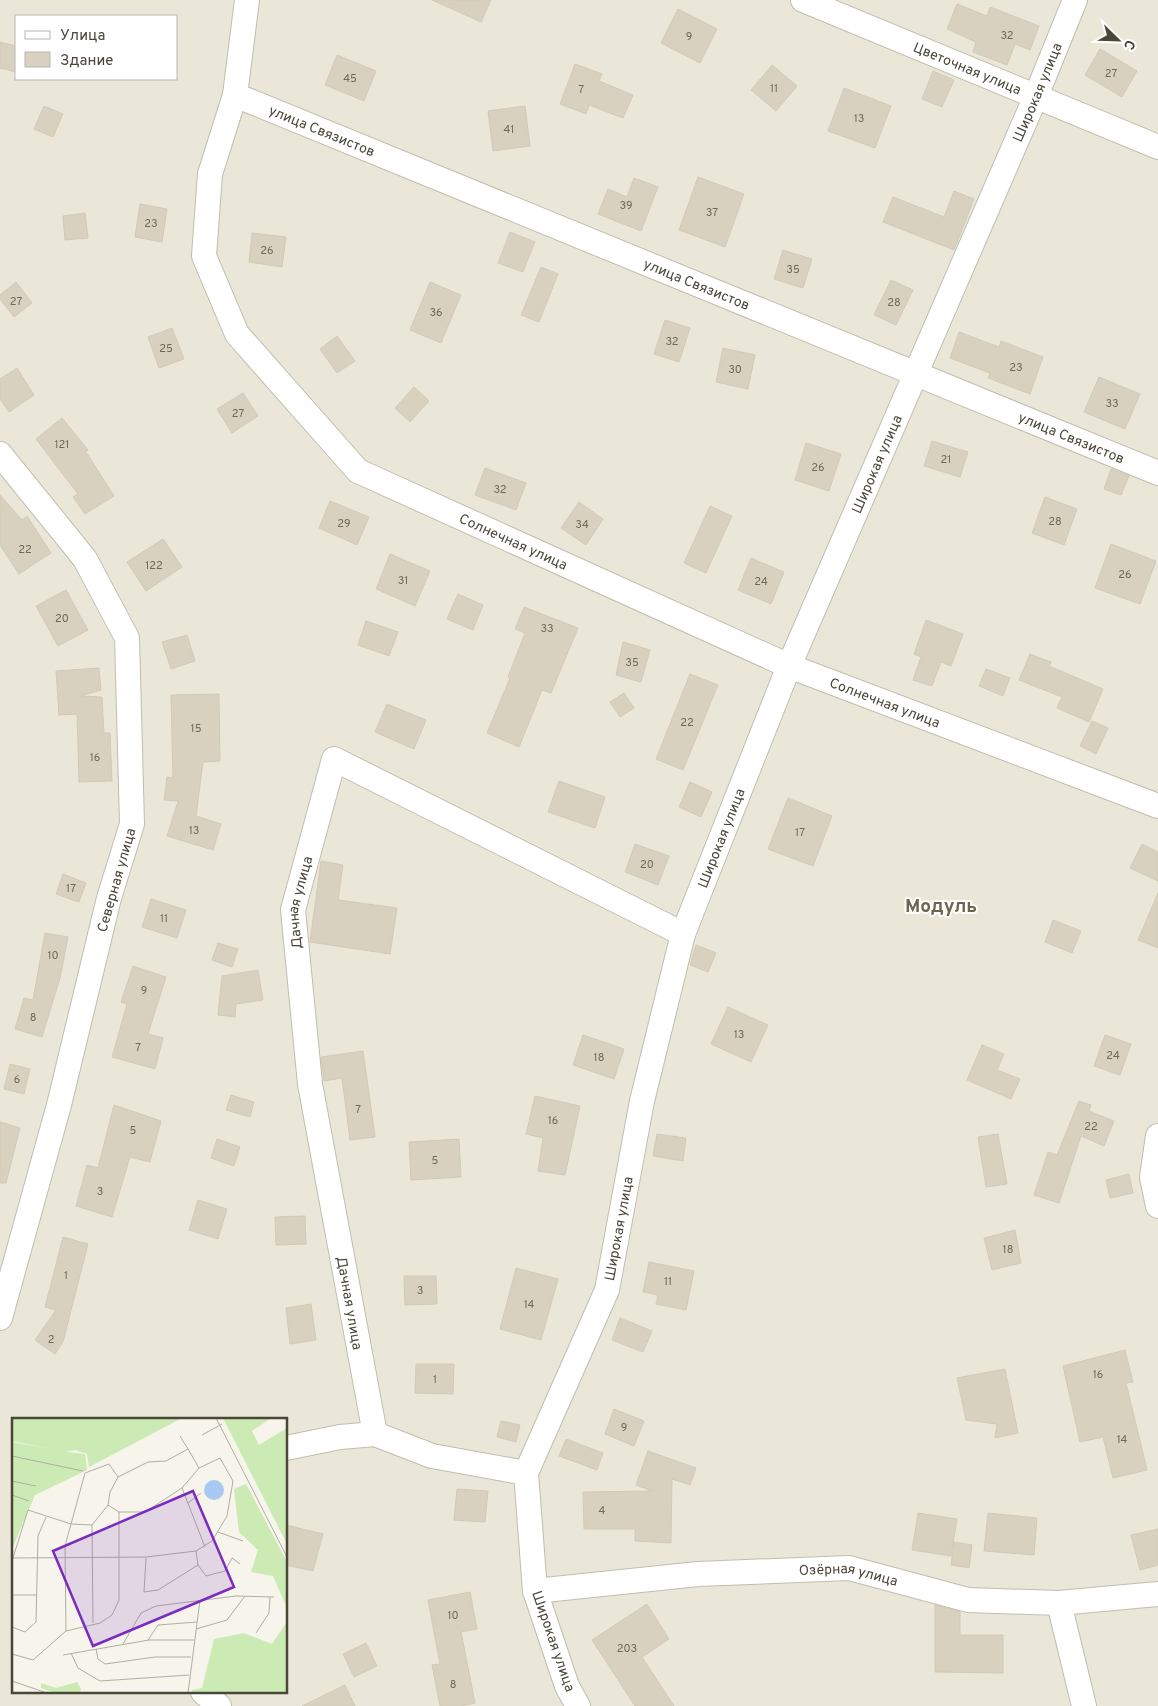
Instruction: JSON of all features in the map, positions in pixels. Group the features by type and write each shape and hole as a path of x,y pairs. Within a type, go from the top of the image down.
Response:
{"street":[{"name":"Солнечная улица","path":"247,0 235,95 210,174 204,256 237,334 358,471 789,666 1158,806"},
{"name":"Цветочная улица","path":"803,0 1158,147"},
{"name":"Широкая улица","path":"578,1706 567,1686 535,1591 526,1474 607,1290 642,1101 683,934 789,666 1036,96 1075,0"},
{"name":"улица Связистов","path":"235,95 1158,473"},
{"name":"Северная улица","path":"0,454 85,559 126,638 132,824 109,898 59,1105 1,1308"},
{"name":"Дачная улица","path":"374,1434 310,1084 293,910 334,760 683,934"},
{"path":"1158,1136 1152,1177 1158,1206"},
{"path":"288,1448 340,1437 374,1434 432,1456 526,1474"},
{"name":"Озёрная улица","path":"535,1591 698,1574 848,1568 968,1600 1059,1603 1158,1594"},
{"path":"1059,1603 1084,1706"},
{"path":"205,1694 218,1706"}],"shaded area":[{"path":"0,0 1158,0 1158,1706 0,1706"}],"building":[{"path":"432,0 491,0 481,22"},
{"path":"957,4 987,16 990,7 1039,26 1030,50 1015,44 1007,65 973,52 976,42 947,29"},
{"path":"678,9 717,29 700,63 661,43"},
{"path":"0,42 15,46 15,72 0,68"},
{"path":"1100,49 1137,71 1122,97 1085,75"},
{"path":"337,55 376,71 364,101 325,85"},
{"path":"575,64 602,74 599,81 633,95 623,118 589,105 586,114 560,104"},
{"path":"772,65 797,86 776,111 751,90"},
{"path":"933,71 954,80 942,107 922,99"},
{"path":"844,88 891,106 875,148 828,131"},
{"path":"44,106 63,114 53,137 34,129"},
{"path":"525,106 530,146 493,151 488,111"},
{"path":"698,177 744,194 725,247 679,230"},
{"path":"634,178 658,187 641,231 598,214 608,189 627,197"},
{"path":"954,191 974,199 954,250 883,222 893,197 944,217"},
{"path":"140,204 167,209 162,242 135,237"},
{"path":"85,213 88,238 65,240 63,216"},
{"path":"510,232 535,242 523,272 498,263"},
{"path":"252,233 286,237 282,267 249,262"},
{"path":"783,250 812,259 803,288 774,279"},
{"path":"541,267 558,274 539,322 521,315"},
{"path":"891,280 913,290 896,325 874,315"},
{"path":"16,282 32,303 14,317 0,299 0,295"},
{"path":"430,282 461,295 441,343 410,330"},
{"path":"665,320 690,328 679,362 654,354"},
{"path":"172,328 184,359 159,368 148,337"},
{"path":"959,332 999,347 1001,341 1043,357 1030,394 988,378 990,373 950,358"},
{"path":"337,336 355,361 337,373 320,349"},
{"path":"723,348 755,355 748,389 716,382"},
{"path":"17,368 34,395 9,412 0,399 0,379"},
{"path":"1099,377 1140,394 1125,429 1084,412"},
{"path":"414,387 429,401 410,422 395,408"},
{"path":"243,393 258,416 232,433 217,409"},
{"path":"62,418 88,450 86,452 114,496 85,514 73,497 78,494 36,439"},
{"path":"932,441 968,452 960,477 924,466"},
{"path":"806,443 841,454 829,491 795,480"},
{"path":"485,468 526,483 516,510 475,495"},
{"path":"1111,469 1129,476 1121,495 1104,489"},
{"path":"0,495 22,520 27,516 51,553 19,574 0,545"},
{"path":"1045,497 1077,509 1064,545 1032,533"},
{"path":"330,501 369,517 357,545 319,528"},
{"path":"579,502 603,519 586,545 561,528"},
{"path":"710,506 732,516 706,573 684,563"},
{"path":"163,539 182,567 146,591 127,562"},
{"path":"1111,544 1156,561 1140,604 1095,588"},
{"path":"390,554 430,571 415,606 376,589"},
{"path":"751,558 784,572 771,604 738,590"},
{"path":"66,590 88,630 58,646 36,606"},
{"path":"458,594 483,605 473,630 447,619"},
{"path":"524,607 578,628 551,693 542,690 519,747 487,733 510,678 508,677 525,633 515,629"},
{"path":"926,620 963,634 951,666 941,662 932,686 913,680 921,657 914,654"},
{"path":"366,621 398,632 389,656 358,645"},
{"path":"187,635 195,661 171,669 162,642"},
{"path":"623,642 650,650 641,682 616,675"},
{"path":"1030,654 1051,662 1049,666 1103,689 1089,722 1057,708 1062,697 1019,680"},
{"path":"99,668 101,690 81,696 102,697 104,733 110,733 112,781 79,782 77,714 59,715 56,671"},
{"path":"986,669 1010,678 1003,696 979,686"},
{"path":"690,674 718,685 683,770 656,759"},
{"path":"624,693 634,708 620,717 610,702"},
{"path":"219,694 220,761 203,762 196,816 221,824 213,850 167,836 178,801 164,800 167,777 173,778 171,695"},
{"path":"387,704 426,720 414,749 375,732"},
{"path":"1092,721 1108,728 1096,754 1080,746"},
{"path":"559,781 605,797 595,828 548,812"},
{"path":"690,782 712,792 701,817 679,807"},
{"path":"788,798 832,816 813,866 768,849"},
{"path":"635,844 669,856 658,885 625,872"},
{"path":"1142,844 1158,852 1158,881 1130,868"},
{"path":"321,861 343,865 338,900 397,908 390,954 310,942"},
{"path":"63,874 86,883 79,902 56,894"},
{"path":"1158,893 1158,948 1138,940"},
{"path":"151,899 186,910 177,938 142,927"},
{"path":"1053,920 1081,931 1072,953 1045,942"},
{"path":"45,933 68,937 60,978 42,1037 15,1029 24,998 33,1000"},
{"path":"218,943 238,949 232,967 212,960"},
{"path":"696,945 716,953 708,972 690,965"},
{"path":"133,966 166,977 148,1034 163,1038 155,1069 112,1057 127,1004 121,1002"},
{"path":"258,970 263,1000 236,1004 235,1017 218,1015 222,976"},
{"path":"728,1007 768,1025 751,1062 711,1044"},
{"path":"583,1035 624,1049 614,1079 573,1065"},
{"path":"1105,1035 1131,1044 1120,1075 1094,1066"},
{"path":"982,1045 1004,1054 997,1070 1020,1079 1011,1099 967,1080"},
{"path":"363,1051 375,1137 350,1140 342,1078 324,1081 321,1057"},
{"path":"10,1064 30,1069 24,1094 4,1089"},
{"path":"231,1095 254,1102 250,1117 226,1110"},
{"path":"535,1096 580,1106 565,1175 538,1171 543,1138 526,1134"},
{"path":"1079,1101 1091,1105 1089,1111 1114,1121 1104,1146 1081,1136 1059,1203 1034,1195 1048,1152 1057,1155"},
{"path":"114,1105 161,1121 150,1162 130,1157 112,1217 76,1206 87,1165 98,1168"},
{"path":"0,1122 20,1128 6,1183 0,1183"},
{"path":"657,1134 686,1138 683,1161 653,1156"},
{"path":"998,1134 1007,1184 986,1187 978,1137"},
{"path":"217,1139 240,1147 234,1166 211,1158"},
{"path":"459,1139 461,1177 411,1180 409,1142"},
{"path":"1129,1174 1133,1193 1110,1198 1106,1180"},
{"path":"198,1200 227,1209 218,1239 189,1230"},
{"path":"305,1216 306,1244 276,1245 275,1217"},
{"path":"1015,1230 1021,1263 992,1270 984,1238"},
{"path":"63,1237 88,1244 63,1342 55,1354 35,1340 56,1310 45,1307"},
{"path":"649,1262 694,1271 686,1310 656,1304 658,1295 643,1292"},
{"path":"516,1268 558,1279 541,1340 500,1329"},
{"path":"404,1276 436,1276 437,1304 405,1305"},
{"path":"311,1304 316,1340 290,1344 286,1308"},
{"path":"620,1318 652,1331 643,1352 612,1340"},
{"path":"1125,1350 1133,1382 1126,1383 1147,1470 1113,1478 1103,1437 1080,1442 1063,1366"},
{"path":"416,1364 454,1364 453,1394 415,1393"},
{"path":"1005,1369 1018,1433 995,1438 997,1424 966,1420 957,1378"},
{"path":"614,1409 644,1421 634,1446 605,1434"},
{"path":"501,1421 520,1425 516,1442 497,1437"},
{"path":"566,1439 603,1453 597,1470 559,1456"},
{"path":"648,1451 696,1468 690,1485 672,1479 671,1543 635,1541 635,1529 584,1529 583,1492 652,1491 636,1485"},
{"path":"457,1489 488,1491 485,1522 454,1520"},
{"path":"918,1513 957,1519 951,1556 912,1550"},
{"path":"988,1513 1037,1518 1034,1555 984,1551"},
{"path":"288,1525 323,1534 313,1571 288,1565"},
{"path":"1158,1529 1158,1565 1140,1570 1131,1535"},
{"path":"954,1542 972,1545 969,1568 951,1565"},
{"path":"470,1592 477,1629 461,1632 475,1703 462,1706 440,1706 432,1665 440,1664 428,1600"},
{"path":"647,1604 669,1639 642,1657 674,1706 635,1706 592,1640"},
{"path":"935,1605 960,1612 960,1635 1003,1635 1003,1673 935,1672"},
{"path":"366,1643 377,1666 354,1677 343,1654"},
{"path":"345,1685 355,1706 302,1706"}],"district":[{"name":"Модуль","path":"941,905"}]}
